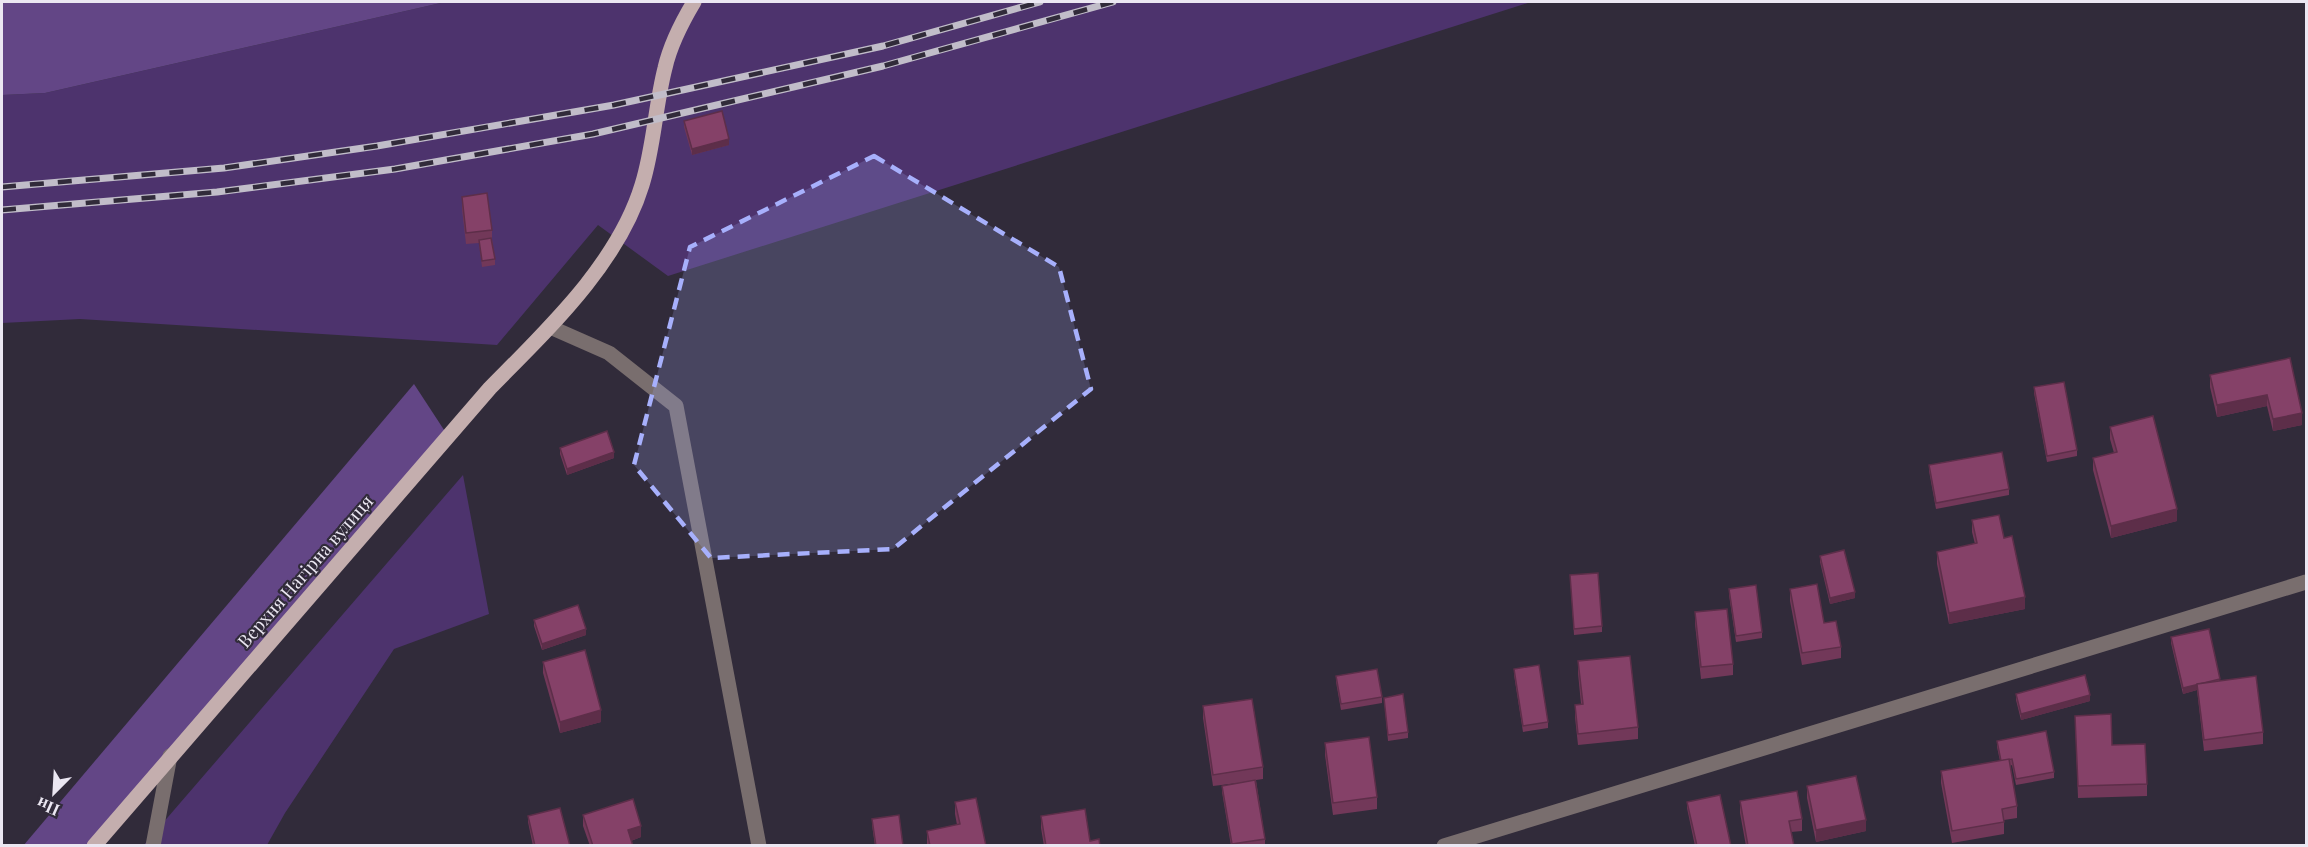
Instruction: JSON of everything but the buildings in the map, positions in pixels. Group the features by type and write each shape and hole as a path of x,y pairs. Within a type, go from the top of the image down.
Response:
{"main road":[{"name":"Верхня Нагірна вулиця","path":"94,846 483,396 550,327 615,246 632,213 642,185 652,145 665,66 694,2"}],"street":[{"path":"550,327 609,353 676,406 759,846"},
{"path":"1444,846 2307,582"},
{"path":"153,846 170,756"}],"highlighted area":[{"path":"874,156 1059,267 1091,389 893,549 711,558 634,465 690,247"}],"shaded area":[{"path":"2,2 445,2 45,93 2,95"},
{"path":"445,2 1531,2 668,276 598,225 497,345 80,319 2,323 2,95 45,93"},
{"path":"414,384 448,436 94,845 23,846"},
{"path":"463,475 489,614 394,649 285,813 267,845 143,846"}],"railway":[{"path":"2,187 224,168 377,146 614,105 883,46 1040,2"},
{"path":"2,210 217,192 395,169 593,134 883,66 1113,2"}]}
